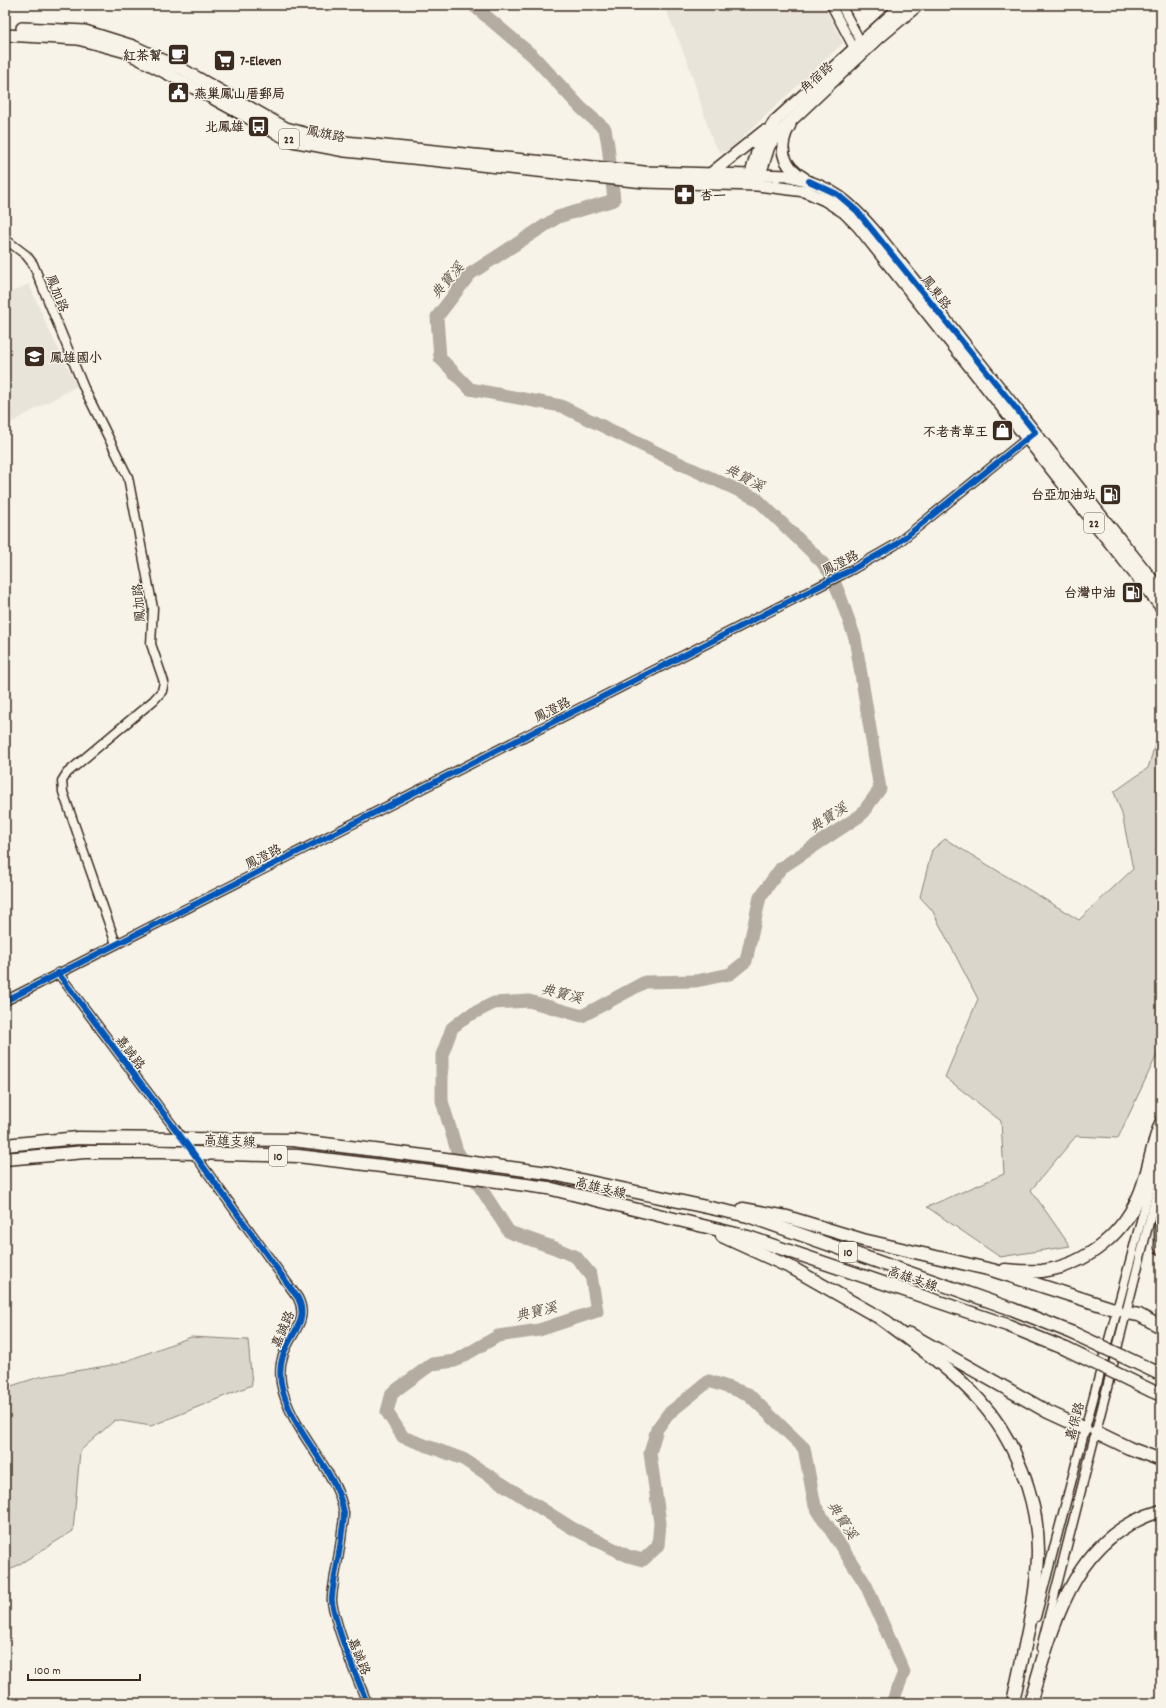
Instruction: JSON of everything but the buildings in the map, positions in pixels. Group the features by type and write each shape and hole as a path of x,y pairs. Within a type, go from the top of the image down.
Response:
{"highway":[{"path":"992,1270 1041,1271 1062,1267 1077,1261 1108,1240 1135,1206 1142,1189 1161,1124"},
{"name":"高雄支線","path":"5,1144 78,1138 292,1140 548,1173 748,1216 1012,1309 1074,1333 1160,1373"},
{"name":"高雄支線","path":"5,1159 85,1152 162,1152 298,1156 548,1188 748,1237 1007,1325 1066,1349 1156,1393"},
{"path":"618,1188 776,1214 863,1240 992,1270 1139,1315 1161,1327"},
{"path":"1161,1221 1161,1248"},
{"path":"694,1224 794,1269 1048,1412 1129,1448 1161,1460"},
{"path":"880,1318 940,1365 981,1402 1008,1442 1021,1467 1030,1494 1036,1524 1038,1551 1033,1605 1013,1703"},
{"path":"1028,1703 1058,1613 1070,1586 1085,1563 1098,1547 1116,1532 1134,1521 1161,1511"}],"main road":[{"name":"角宿路","path":"754,180 773,139 902,5"},
{"name":"角宿路","path":"754,180 759,145 775,121 860,49 918,5"},
{"name":"鳳旗路","path":"5,28 85,31 133,46 182,70 286,128 315,136 345,142 593,172"},
{"name":"鳳旗路","path":"5,34 78,39 126,52 274,132 297,142 345,151 593,172"},
{"path":"797,113 784,134 784,155 796,174 809,181"},
{"path":"709,175 724,165 775,121"},
{"name":"22","path":"593,172 644,177"},
{"name":"鳳東路","path":"644,177 709,175 754,180 805,191 825,200 844,212 858,226 1031,435"},
{"name":"鳳東路","path":"644,177 754,180 790,176 809,181 837,194 857,211 1137,569 1161,607"},
{"name":"鳳東路","path":"1137,569 1161,591"}],"street":[{"path":"831,5 860,49"},
{"path":"842,5 860,49"},
{"name":"鳳加路","path":"5,239 26,254 33,264 84,388 128,477 153,608 151,644 164,682 162,691 154,700 67,772 62,781 63,792 116,944"},
{"name":"鳳澄路","path":"5,1001 853,568 895,544 1031,435"},
{"name":"嘉誠路","path":"58,973 197,1158 298,1298 302,1308 302,1317 283,1355 281,1363 281,1382 285,1397 301,1432 329,1475 338,1494 344,1514 338,1564 331,1599 339,1633 367,1703"},
{"name":"嘉保路","path":"1028,1703 1090,1430 1122,1311 1161,1146"},
{"name":"嘉保路","path":"1013,1703 1161,1176"}],"shaded area":[{"path":"664,5 824,5 843,43 729,150 720,152 713,142 688,63"},
{"name":"鳳雄國小","path":"29,284 48,328 77,386 5,426 5,295"},
{"path":"1161,724 1161,1050 1155,1059 1118,1138 1076,1136 1031,1190 1070,1246 1000,1257 927,1207 1004,1174 1001,1121 945,1077 978,999 932,910 920,897 932,850 945,839 1079,920 1133,869 1122,814 1114,792 1148,768"},
{"path":"191,1337 248,1340 252,1385 151,1426 115,1420 80,1451 73,1531 5,1573 5,1388 39,1377 118,1364"}],"waterway":[{"name":"典寶溪","path":"473,5 533,56 581,108 605,129 614,200 558,217 470,274 437,317 440,358 470,389 561,406 757,499 821,561 830,573 839,593 855,638 880,789 861,815 781,868 760,897 746,961 730,974 696,981 645,982 582,1016 529,1001 494,1003 466,1017 452,1028 442,1055 442,1101 457,1151 509,1232 576,1257 591,1275 597,1311 539,1330 498,1336 455,1361 432,1364 392,1393 387,1412 403,1437 463,1459 572,1528 628,1556 643,1560 658,1546 660,1523 650,1453 657,1429 668,1414 709,1381 748,1394 804,1448 815,1506 866,1585 904,1672 892,1703"}],"cycle path":[{"path":"5,1001 853,569 895,545 1035,432 857,211 837,194 809,181"},
{"path":"58,973 197,1158 298,1298 302,1314 282,1359 280,1370 281,1383 286,1401 294,1418 323,1465 340,1497 344,1518 332,1602 341,1637 367,1703"}],"place":[{"name":"紅茶幫","path":"178,55"},
{"name":"7-Eleven","path":"224,60"},
{"name":"燕巢鳳山厝郵局","path":"178,93"},
{"name":"北鳳雄","path":"259,126"},
{"name":"杏一","path":"684,195"},
{"name":"鳳雄國小","path":"34,357"},
{"name":"不老青草王","path":"1003,431"},
{"name":"台亞加油站","path":"1111,494"},
{"name":"台灣中油","path":"1132,592"}]}
